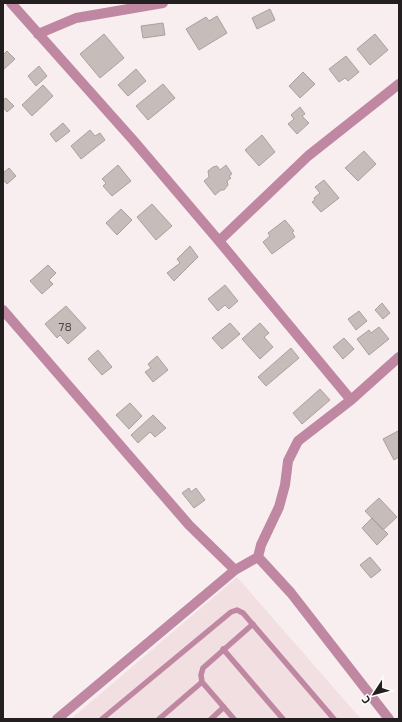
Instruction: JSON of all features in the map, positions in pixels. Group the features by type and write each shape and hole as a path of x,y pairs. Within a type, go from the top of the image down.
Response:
{"street":[{"path":"11,3 132,140 351,400"},
{"path":"38,34 76,18 163,3"},
{"path":"218,241 308,156 399,84"},
{"path":"3,310 189,525 235,570"},
{"path":"56,719 235,570 258,557 261,545 279,507 285,485 288,461 298,441 351,400 399,357"},
{"path":"258,557 292,593 389,719"}],"lane":[{"path":"102,719 230,612 237,610 243,613 253,624 334,719"},
{"path":"234,719 202,682 201,675 203,668 253,624"},
{"path":"224,649 283,719"},
{"path":"158,719 202,682"},
{"path":"211,719 224,708"}],"shaded area":[{"path":"237,577 361,719 71,719"}],"building":[{"path":"270,9 275,20 257,29 252,18"},
{"path":"217,16 227,33 199,50 186,29 206,17 209,21"},
{"path":"163,23 165,35 143,38 141,26"},
{"path":"104,34 124,58 100,78 80,54"},
{"path":"375,34 388,50 370,65 357,49"},
{"path":"7,51 15,59 3,70 3,55"},
{"path":"346,56 359,72 348,81 345,78 339,82 329,69"},
{"path":"39,66 47,76 36,86 28,76"},
{"path":"136,69 146,81 128,96 118,85"},
{"path":"303,72 315,84 300,98 289,86"},
{"path":"163,84 175,98 148,120 136,106"},
{"path":"43,85 53,96 32,116 22,105"},
{"path":"6,98 14,106 7,112 3,107 3,100"},
{"path":"300,107 305,114 302,116 309,123 297,134 288,124 294,119 291,115"},
{"path":"63,123 70,131 56,142 50,134"},
{"path":"90,130 95,136 100,133 105,140 81,159 71,146"},
{"path":"262,135 275,152 259,166 245,150"},
{"path":"364,151 376,164 358,181 345,168"},
{"path":"118,165 131,181 112,196 103,186 106,183 102,179"},
{"path":"226,165 232,174 229,176 231,178 227,181 228,185 224,190 221,190 215,195 204,181 209,177 208,171 213,167 217,166 220,170"},
{"path":"9,168 16,176 7,184 3,180 3,173"},
{"path":"324,180 339,198 321,212 312,202 320,193 315,187"},
{"path":"152,204 172,226 156,240 137,217"},
{"path":"121,209 132,220 117,235 106,223"},
{"path":"285,220 294,231 292,232 295,237 272,254 263,242 270,236 268,233"},
{"path":"190,246 198,257 174,281 167,273 180,263 177,259"},
{"path":"48,265 56,273 49,280 53,284 42,294 30,281"},
{"path":"225,285 238,301 229,309 225,305 218,311 208,299"},
{"path":"382,303 390,313 383,319 375,310"},
{"path":"66,306 86,328 68,344 60,335 57,338 45,324"},
{"path":"359,311 367,321 356,330 348,319"},
{"path":"230,323 240,334 222,349 212,338"},
{"path":"260,323 269,333 264,337 273,347 260,359 242,339"},
{"path":"379,327 389,339 369,355 357,339 369,330 371,333"},
{"path":"344,338 354,349 343,359 333,347"},
{"path":"291,348 299,358 266,386 258,377"},
{"path":"98,350 112,367 102,375 88,359"},
{"path":"157,356 168,370 153,382 145,372 151,368 148,364"},
{"path":"320,389 330,400 302,424 293,413"},
{"path":"130,403 142,416 129,429 116,415"},
{"path":"153,415 166,428 155,437 150,432 138,443 131,435"},
{"path":"398,431 399,457 394,460 383,439"},
{"path":"189,488 191,492 196,488 205,500 194,508 182,493"},
{"path":"379,498 397,517 383,530 365,511"},
{"path":"372,518 388,534 377,545 362,528"},
{"path":"370,557 381,570 371,578 360,565"}]}
